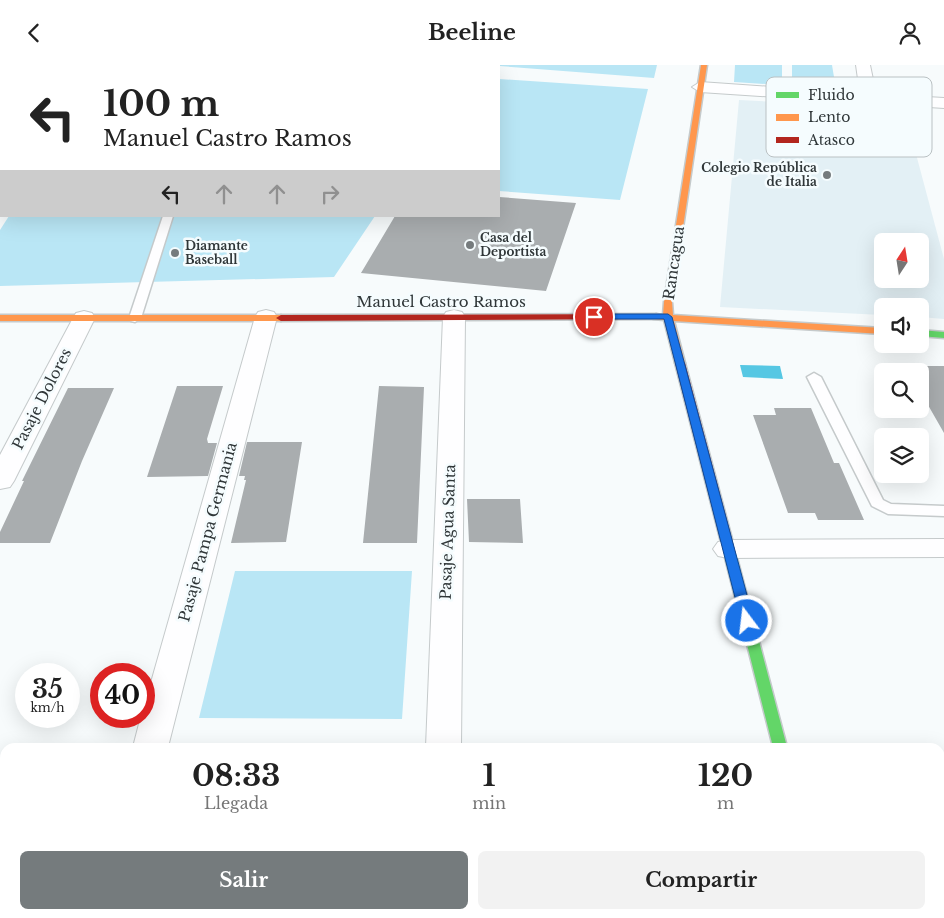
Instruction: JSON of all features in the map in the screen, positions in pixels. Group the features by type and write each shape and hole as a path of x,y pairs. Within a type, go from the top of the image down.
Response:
{"street":[{"name":"Rancagua","path":"704,65 668,302 668,317 779,743"},
{"path":"700,87 766,91"},
{"name":"Pasaje Pampa Germania","path":"151,743 266,317"},
{"name":"Pasaje Agua Santa","path":"443,743 454,317"},
{"name":"Manuel Castro Ramos","path":"0,318 668,317 874,330"},
{"name":"Pasaje Dolores","path":"0,481 84,318"},
{"path":"929,334 944,335"},
{"path":"728,549 944,548"}],"lane":[{"path":"135,318 168,217"},
{"path":"814,377 877,503 888,509 944,511"}],"shaded area":[{"path":"500,65 657,65 654,78 500,66"},
{"path":"735,65 782,65 782,77 766,77 766,84 734,82"},
{"path":"792,65 832,65 834,77 792,77"},
{"path":"500,79 648,89 620,200 500,191"},
{"name":"Colegio República de Italia","path":"739,100 766,101 766,157 917,157 944,259 944,319 929,318 929,298 874,298 874,315 720,307"},
{"name":"Diamante Baseball","path":"8,217 374,217 334,277 0,286 0,230"},
{"path":"235,571 412,571 402,719 199,718"}],"water":[{"path":"740,365 780,366 783,379 743,377"}],"building":[{"name":"Casa del Deportista","path":"500,197 576,203 546,291 361,273 394,217 500,217"},
{"path":"929,366 944,366 944,433 929,407"},
{"path":"177,386 223,386 207,439 208,443 217,443 208,476 147,477"},
{"path":"379,386 424,387 417,543 363,543"},
{"path":"68,388 114,388 82,461 50,543 0,543 0,532 24,481 22,481"},
{"path":"774,408 811,408 834,463 839,463 864,520 818,520 815,513 788,513 753,415 776,415"},
{"path":"247,442 302,442 286,542 231,543 246,480 244,480 245,476 239,476"},
{"path":"467,499 520,499 523,543 469,542"}],"traffic: fast":[{"path":"929,334 944,335"},
{"path":"730,554 779,743"}],"traffic: slow":[{"path":"680,363 668,317 668,302 704,65"},
{"path":"656,317 874,331"},
{"path":"0,318 281,318"}],"traffic: jam":[{"path":"281,318 656,317"},
{"path":"680,363 730,554"}],"place":[{"name":"Colegio República de Italia","path":"827,175"},
{"name":"Casa del Deportista","path":"470,245"},
{"name":"Diamante Baseball","path":"175,253"}],"route":[{"path":"594,317 668,317 747,621"}]}
